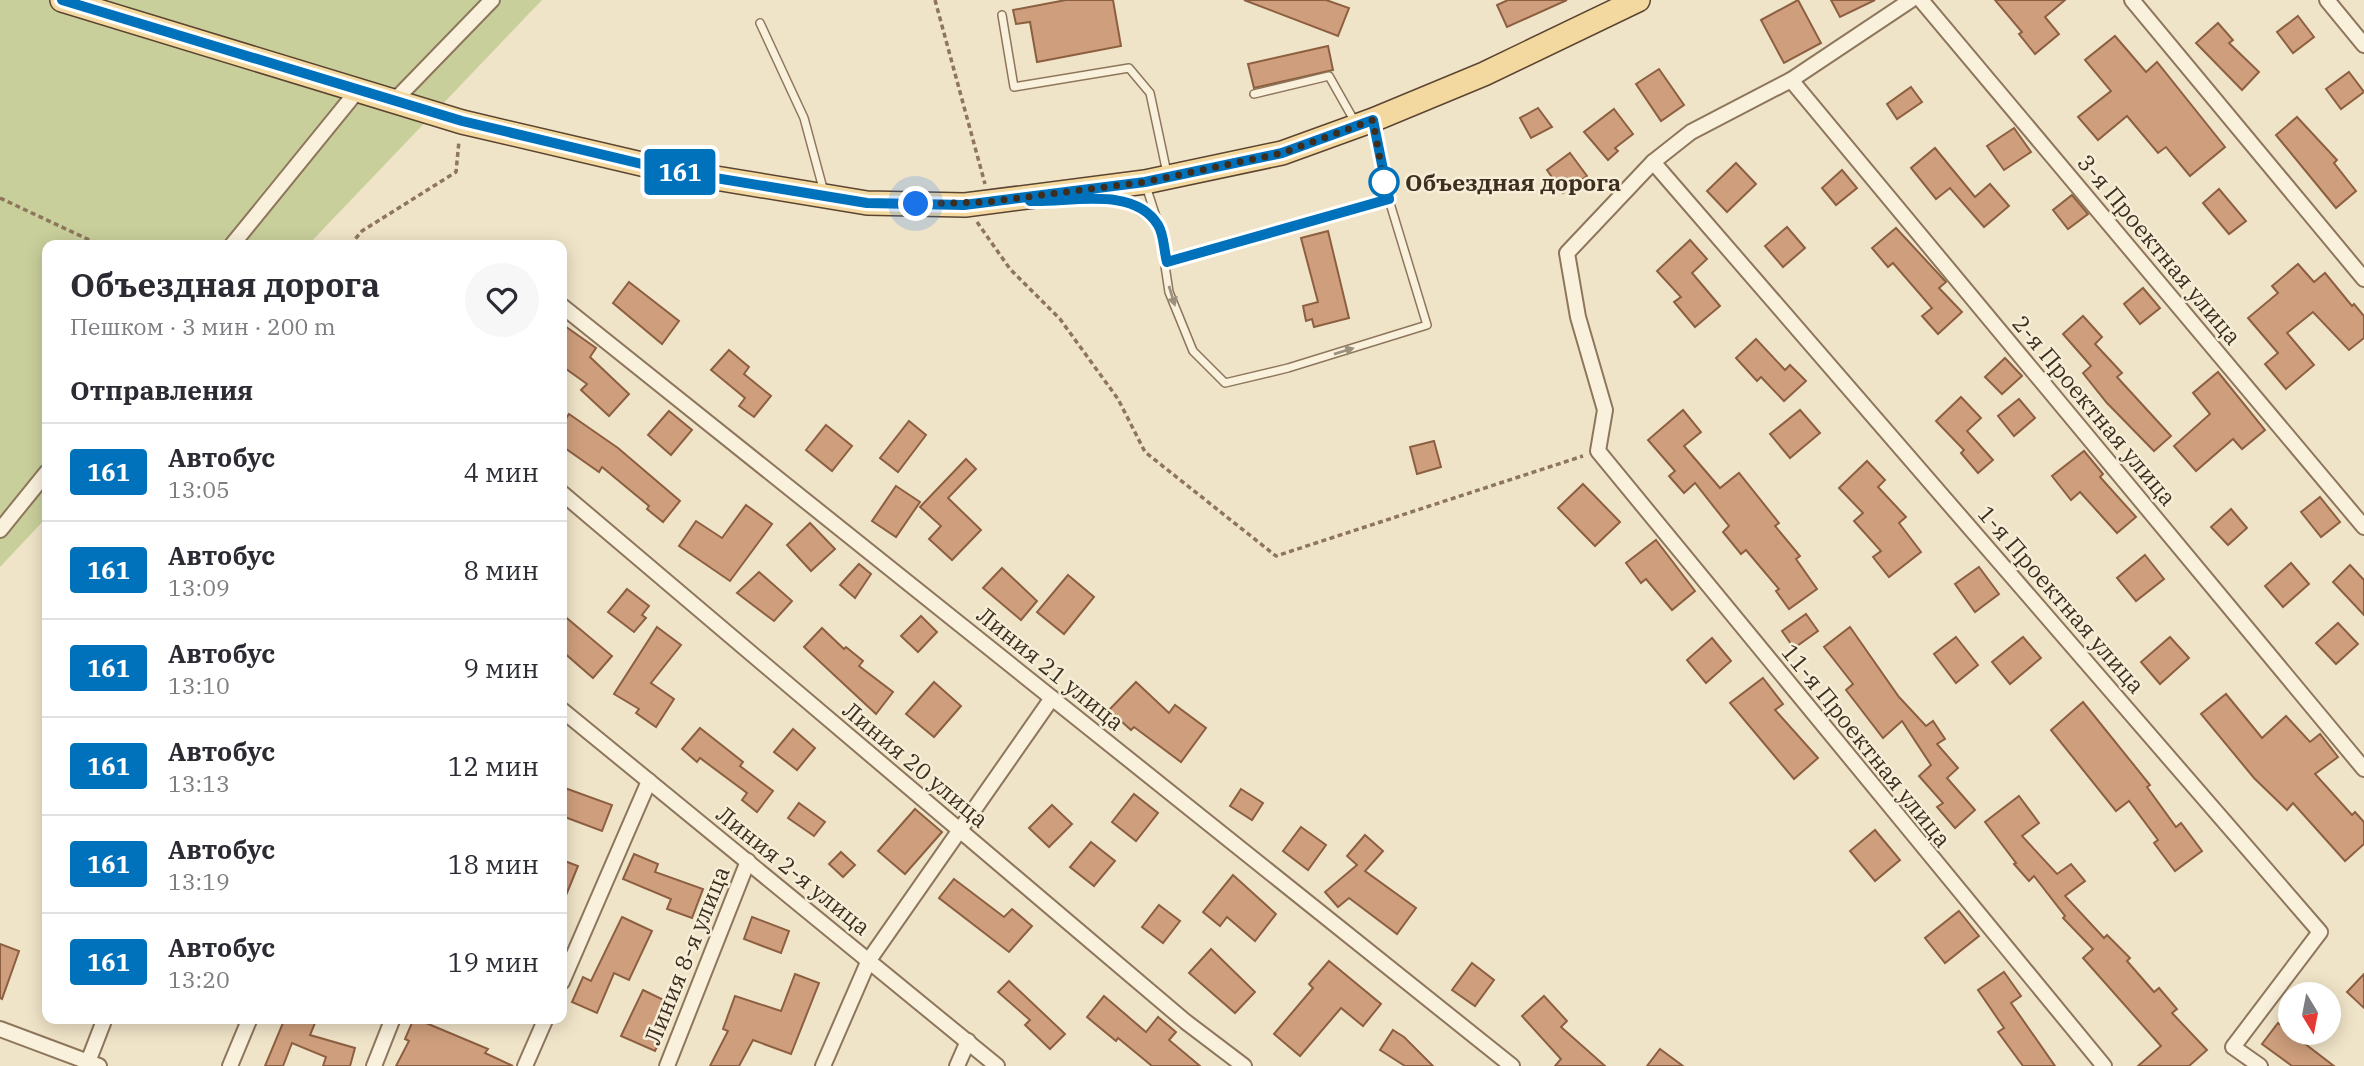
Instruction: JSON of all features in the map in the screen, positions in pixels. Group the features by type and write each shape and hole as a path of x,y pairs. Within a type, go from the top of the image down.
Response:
{"main road":[{"path":"62,0 462,121 667,170 867,203 964,205 1156,180 1282,153 1365,123 1484,74 1637,0"}],"street":[{"path":"395,100 492,0"},
{"path":"1598,451 1605,410 1578,317 1567,253 1653,162 1691,132 1791,80 1912,0"},
{"name":"3-я Проектная улица","path":"1921,0 2364,527"},
{"path":"2132,0 2364,279"},
{"path":"2327,0 2364,45"},
{"name":"2-я Проектная улица","path":"1791,80 2364,769"},
{"path":"236,240 358,89"},
{"name":"1-я Проектная улица","path":"1653,162 2320,932 2233,1047 2260,1066"},
{"name":"Линия 21 улица","path":"567,310 1512,1066"},
{"name":"11-я Проектная улица","path":"1598,451 2104,1066"},
{"path":"0,530 42,478"},
{"name":"Линия 20 улица","path":"567,497 1186,1023 1244,1066"},
{"path":"823,1066 869,960 1052,698"},
{"name":"Линия 2-я улица","path":"567,714 998,1066"},
{"path":"567,970 649,781"},
{"name":"Линия 8-я улица","path":"667,1066 748,861"},
{"path":"0,1029 93,1064 103,1024"},
{"path":"230,1066 248,1024"},
{"path":"374,1066 391,1024"},
{"path":"525,1066 543,1024"},
{"path":"957,1066 968,1041"}],"lane":[{"path":"1002,15 1014,87 1129,68 1150,93 1159,226 1170,292 1193,351 1225,383 1288,368 1427,325 1365,123 1329,76 1254,94"},
{"path":"760,23 804,118 825,196"},
{"path":"1167,262 1389,199"},
{"path":"1010,200 1074,201"},
{"path":"1086,200 1113,200 1138,207 1159,226"}],"path":[{"path":"935,0 986,186"},
{"path":"354,240 362,231 456,172 462,121"},
{"path":"0,198 89,240"},
{"path":"964,205 1010,269 1060,318 1118,399 1145,452 1276,556 1598,451"}],"green space":[{"path":"0,0 542,0 313,240 42,240 42,522 0,567"}],"building":[{"path":"1066,0 1113,0 1121,46 1037,62 1030,22 1016,24 1013,10"},
{"path":"1244,0 1326,0 1349,8 1338,36"},
{"path":"1508,0 1567,0 1507,27 1497,5"},
{"path":"1798,0 1821,43 1784,63 1761,20"},
{"path":"1831,0 1875,0 1840,17"},
{"path":"1995,0 2065,0 2045,17 2059,34 2035,54 2019,34 2022,32"},
{"path":"2298,16 2314,37 2293,53 2277,32"},
{"path":"2218,23 2233,40 2229,43 2259,72 2242,90 2196,43"},
{"path":"2115,36 2146,72 2157,62 2225,147 2190,176 2166,147 2158,153 2127,116 2098,140 2078,117 2111,91 2085,60"},
{"path":"1328,46 1333,70 1254,88 1248,64"},
{"path":"1659,69 1684,105 1661,121 1636,84"},
{"path":"2349,72 2364,92 2341,109 2326,89"},
{"path":"1911,87 1922,102 1897,119 1887,104"},
{"path":"1538,108 1552,127 1531,138 1520,118"},
{"path":"1614,109 1633,134 1615,148 1618,151 1608,160 1584,132"},
{"path":"2297,117 2337,160 2334,163 2356,191 2336,208 2276,135"},
{"path":"2014,128 2031,152 2004,170 1987,146"},
{"path":"1935,148 1975,197 1990,184 2009,206 1984,227 1950,188 1936,199 1911,168"},
{"path":"1570,153 1587,176 1563,193 1547,170"},
{"path":"1736,163 1756,184 1727,212 1707,191"},
{"path":"1842,170 1857,188 1836,205 1822,188"},
{"path":"2219,189 2246,221 2229,234 2203,203"},
{"path":"2072,195 2088,214 2068,229 2053,210"},
{"path":"1787,227 1805,248 1783,267 1765,246"},
{"path":"1896,228 1946,282 1939,288 1962,312 1938,334 1922,316 1932,308 1893,263 1888,267 1872,248"},
{"path":"1328,231 1349,318 1314,327 1312,319 1306,321 1303,306 1318,302 1301,238"},
{"path":"1690,240 1707,259 1692,273 1720,306 1695,327 1674,302 1681,297 1657,271"},
{"path":"2298,264 2314,282 2325,273 2352,306 2354,304 2364,316 2364,338 2349,350 2313,312 2287,333 2314,365 2286,389 2265,364 2278,353 2248,318 2278,293 2272,286"},
{"path":"629,282 679,321 662,344 613,303"},
{"path":"2143,288 2160,308 2140,324 2124,304"},
{"path":"2083,316 2102,337 2095,344 2122,373 2117,377 2171,436 2154,451 2107,403 2083,373 2091,366 2063,334"},
{"path":"567,328 596,348 590,357 629,394 609,416 581,390 587,384 567,370"},
{"path":"1756,339 1785,370 1790,365 1806,381 1784,401 1761,377 1757,381 1736,358"},
{"path":"729,350 749,367 744,374 771,396 754,417 739,406 745,398 711,370"},
{"path":"2005,358 2022,376 2002,394 1985,377"},
{"path":"2218,372 2265,430 2242,449 2233,439 2196,471 2174,446 2210,414 2193,393"},
{"path":"1961,397 1981,418 1967,431 1993,460 1978,473 1961,453 1964,450 1936,421"},
{"path":"2019,399 2035,418 2014,436 1998,416"},
{"path":"1683,410 1701,432 1684,446 1720,488 1739,473 1779,523 1775,526 1800,556 1796,559 1817,589 1789,609 1776,591 1779,589 1746,550 1741,554 1723,532 1729,526 1695,483 1684,493 1669,476 1675,471 1648,440"},
{"path":"1800,410 1820,433 1790,458 1770,434"},
{"path":"669,411 692,430 671,455 648,435"},
{"path":"569,414 618,448 680,501 663,522 647,509 649,506 602,467 599,472 567,450"},
{"path":"909,421 926,435 898,472 880,458"},
{"path":"826,425 852,446 832,471 806,450"},
{"path":"1434,441 1441,467 1417,474 1410,447"},
{"path":"2084,451 2103,474 2100,477 2136,517 2117,533 2080,492 2071,500 2052,476"},
{"path":"966,459 976,469 948,498 981,530 952,560 929,539 941,526 920,507"},
{"path":"1867,461 1885,480 1878,487 1906,517 1899,523 1921,552 1889,577 1873,557 1881,551 1854,521 1863,513 1839,488"},
{"path":"1583,484 1620,522 1595,546 1558,508"},
{"path":"896,486 920,502 896,537 872,521"},
{"path":"2320,497 2340,522 2321,537 2301,512"},
{"path":"746,505 772,524 730,581 679,546 696,521 722,538"},
{"path":"2231,509 2247,528 2228,545 2211,527"},
{"path":"810,523 835,549 811,571 787,545"},
{"path":"1656,540 1695,591 1672,610 1646,579 1641,583 1626,563"},
{"path":"2145,555 2164,579 2136,601 2117,578"},
{"path":"2291,563 2309,584 2283,607 2265,586"},
{"path":"859,564 871,574 855,598 840,585"},
{"path":"2350,565 2364,580 2364,615 2333,582"},
{"path":"1979,567 1999,594 1975,612 1955,584"},
{"path":"1002,568 1037,601 1021,620 983,588"},
{"path":"759,572 792,601 774,621 737,593"},
{"path":"1068,575 1094,597 1064,634 1037,612"},
{"path":"627,589 649,606 642,615 646,618 634,632 608,612"},
{"path":"1806,614 1818,631 1794,648 1782,631"},
{"path":"921,616 937,632 918,652 901,636"},
{"path":"567,618 612,656 593,678 567,655"},
{"path":"2338,623 2358,644 2336,664 2316,643"},
{"path":"657,627 681,645 651,683 674,699 656,727 636,713 639,709 614,694"},
{"path":"1850,627 1899,697 1926,726 1933,721 1945,739 1937,744 1958,768 1947,778 1975,810 1955,828 1937,807 1943,803 1919,776 1931,765 1902,721 1883,738 1846,690 1853,684 1824,647"},
{"path":"822,628 844,649 846,647 863,661 859,666 893,692 876,714 804,647"},
{"path":"1956,637 1978,665 1956,683 1934,654"},
{"path":"2023,637 2041,658 2010,684 1992,662"},
{"path":"2170,637 2189,658 2160,684 2141,662"},
{"path":"1712,638 1731,661 1706,683 1687,660"},
{"path":"1763,678 1783,704 1775,710 1818,758 1794,779 1730,703"},
{"path":"934,682 961,706 934,737 906,714"},
{"path":"1136,682 1169,713 1175,705 1206,728 1181,762 1134,727 1131,730 1109,710"},
{"path":"2226,694 2262,738 2286,716 2310,742 2320,734 2338,757 2315,774 2352,815 2355,812 2364,822 2364,844 2345,861 2293,803 2287,810 2254,778 2201,714"},
{"path":"2083,702 2150,785 2147,787 2176,827 2181,823 2202,851 2175,871 2154,843 2158,840 2129,801 2116,811 2051,730"},
{"path":"700,728 743,762 740,766 773,791 757,812 742,800 747,793 700,758 697,762 682,749"},
{"path":"793,729 815,748 797,770 774,752"},
{"path":"567,789 612,805 602,831 567,818"},
{"path":"1241,789 1263,803 1252,820 1230,806"},
{"path":"1134,794 1158,813 1136,841 1112,822"},
{"path":"2019,796 2039,823 2022,836 2057,874 2071,864 2085,881 2065,896 2104,938 2107,935 2130,958 2127,961 2154,992 2159,988 2177,1009 2172,1013 2207,1050 2189,1066 2138,1066 2161,1046 2083,958 2093,949 2063,918 2065,916 2034,876 2029,881 2014,864 2016,863 1985,822"},
{"path":"799,803 825,822 814,836 788,818"},
{"path":"1052,805 1072,824 1049,847 1029,828"},
{"path":"915,809 942,832 905,874 878,851"},
{"path":"1301,827 1326,845 1308,870 1283,851"},
{"path":"1875,830 1900,860 1875,881 1850,851"},
{"path":"1365,835 1383,851 1365,871 1416,908 1397,934 1349,898 1338,907 1325,892 1357,865 1347,856"},
{"path":"1091,842 1115,861 1094,886 1070,867"},
{"path":"841,852 855,865 843,877 829,864"},
{"path":"634,854 658,864 655,872 703,889 692,918 667,909 671,899 623,879"},
{"path":"567,862 578,866 567,893"},
{"path":"1233,875 1276,914 1255,941 1227,917 1220,926 1203,912"},
{"path":"954,879 1004,917 1012,909 1032,926 1009,952 939,898"},
{"path":"1159,905 1180,921 1163,943 1142,927"},
{"path":"1959,911 1979,936 1945,963 1925,938"},
{"path":"622,917 652,931 629,980 614,973 597,1013 572,1002 583,977 591,981"},
{"path":"752,917 789,931 781,953 744,939"},
{"path":"0,944 19,951 2,999 0,998"},
{"path":"1211,949 1255,992 1235,1013 1189,973"},
{"path":"1329,961 1381,1004 1363,1026 1341,1008 1300,1056 1274,1034 1313,988 1309,984"},
{"path":"1472,963 1494,980 1475,1006 1452,990"},
{"path":"2004,972 2021,996 2011,1003 2055,1066 2023,1066 1998,1032 2004,1028 1978,990"},
{"path":"795,974 819,983 791,1054 753,1040 739,1066 710,1066 728,1031 723,1029 735,996 781,1011"},
{"path":"2364,974 2364,1008 2347,992"},
{"path":"1009,981 1065,1034 1050,1049 1025,1025 1030,1020 998,992"},
{"path":"643,990 676,1006 655,1051 621,1036"},
{"path":"1104,996 1146,1032 1158,1017 1176,1032 1169,1040 1200,1066 1152,1066 1118,1038 1116,1041 1087,1017"},
{"path":"1544,996 1567,1021 1561,1027 1605,1066 1555,1066 1561,1059 1522,1016"},
{"path":"2278,1023 2278,1045 2307,1045 2334,1066 2292,1066 2262,1044"},
{"path":"282,1024 315,1024 310,1035 355,1048 350,1066 323,1066 326,1057 292,1043 283,1066 265,1066"},
{"path":"411,1024 428,1024 488,1049 485,1053 513,1066 396,1066 409,1041 405,1039"},
{"path":"1393,1030 1404,1037 1433,1066 1405,1066 1380,1050"},
{"path":"1660,1049 1683,1066 1647,1066"}],"bus line":[{"name":"161","path":"62,0 462,121 667,170 867,203 964,205 1145,182 1282,153 1373,120 1382,177 1389,199 1167,262 1159,226 1138,207 1097,199 1030,201"}],"place":[{"name":"Объездная дорога","path":"1384,182"}],"route":[{"path":"916,204 964,205 1145,182 1282,153 1373,120 1384,182"}]}
